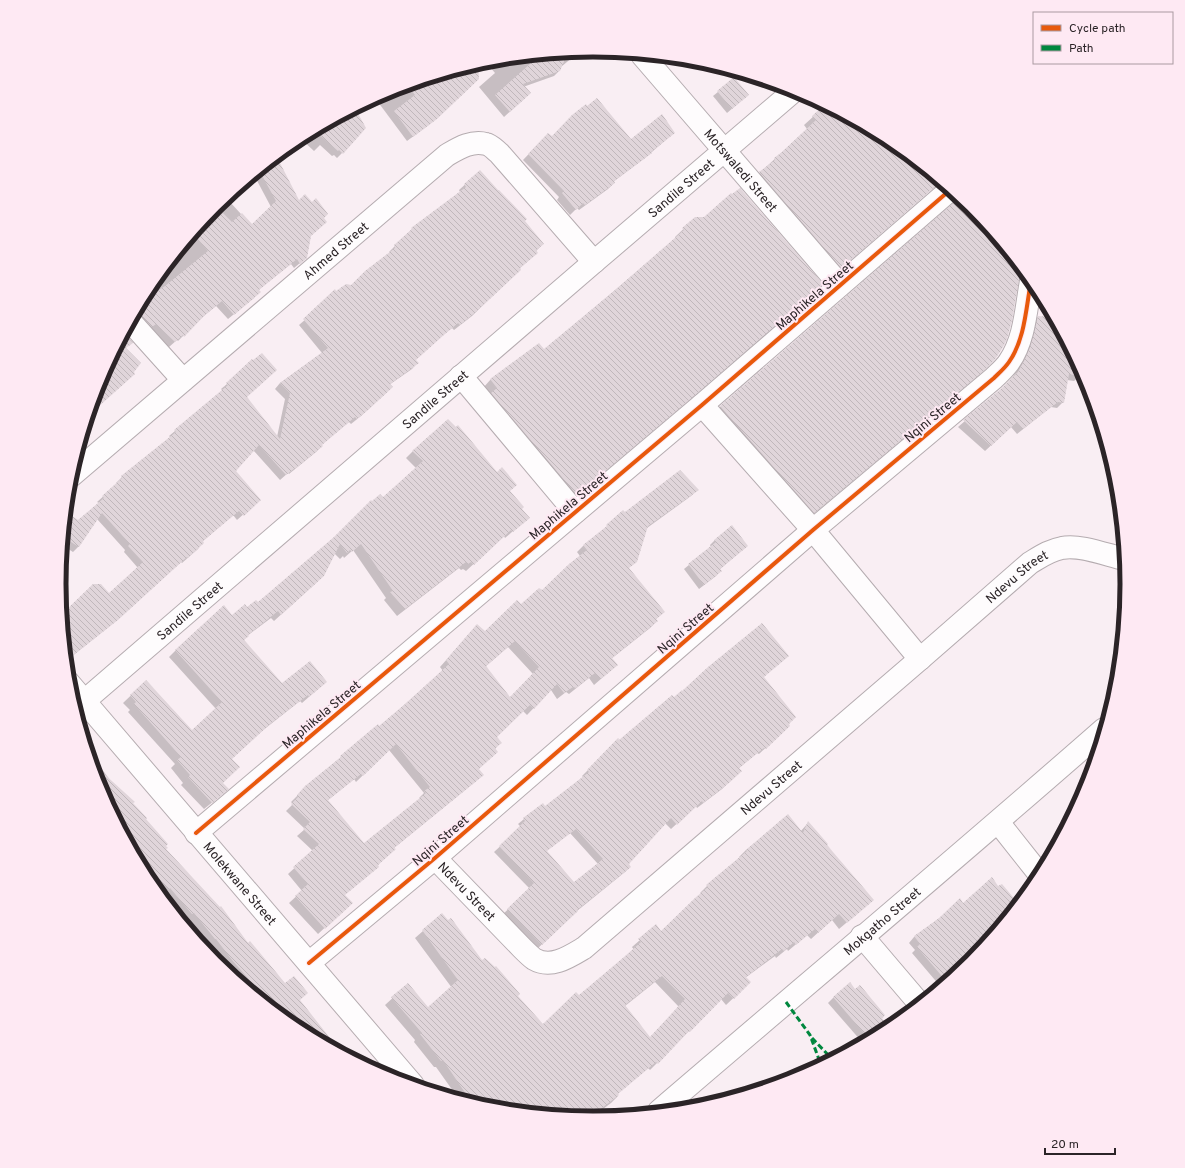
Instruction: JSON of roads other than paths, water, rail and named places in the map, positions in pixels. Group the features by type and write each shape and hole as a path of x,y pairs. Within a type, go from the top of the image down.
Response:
{"street":[{"name":"Motswaledi Street","path":"647,60 840,285"},
{"name":"Sandile Street","path":"80,706 461,376 789,95"},
{"name":"Ahmed Street","path":"78,470 441,160 462,146 477,143 488,144 499,153 594,262"},
{"name":"Maphikela Street","path":"196,833 702,405 946,193"},
{"name":"Nqini Street","path":"309,963 435,858 813,530 994,378 1008,362 1022,335 1030,289"},
{"path":"133,325 183,380"},
{"path":"461,376 575,512"},
{"path":"702,405 813,530 920,659"},
{"name":"Ndevu Street","path":"435,858 534,959 548,963 563,960 584,948 1030,563 1046,553 1062,548 1079,548 1118,558"},
{"name":"Molekwane Street","path":"80,706 196,833 406,1077"},
{"name":"Mokgatho Street","path":"667,1105 862,936 998,822 1098,735"},
{"path":"998,822 1036,870"},
{"path":"862,936 916,1000"}]}
